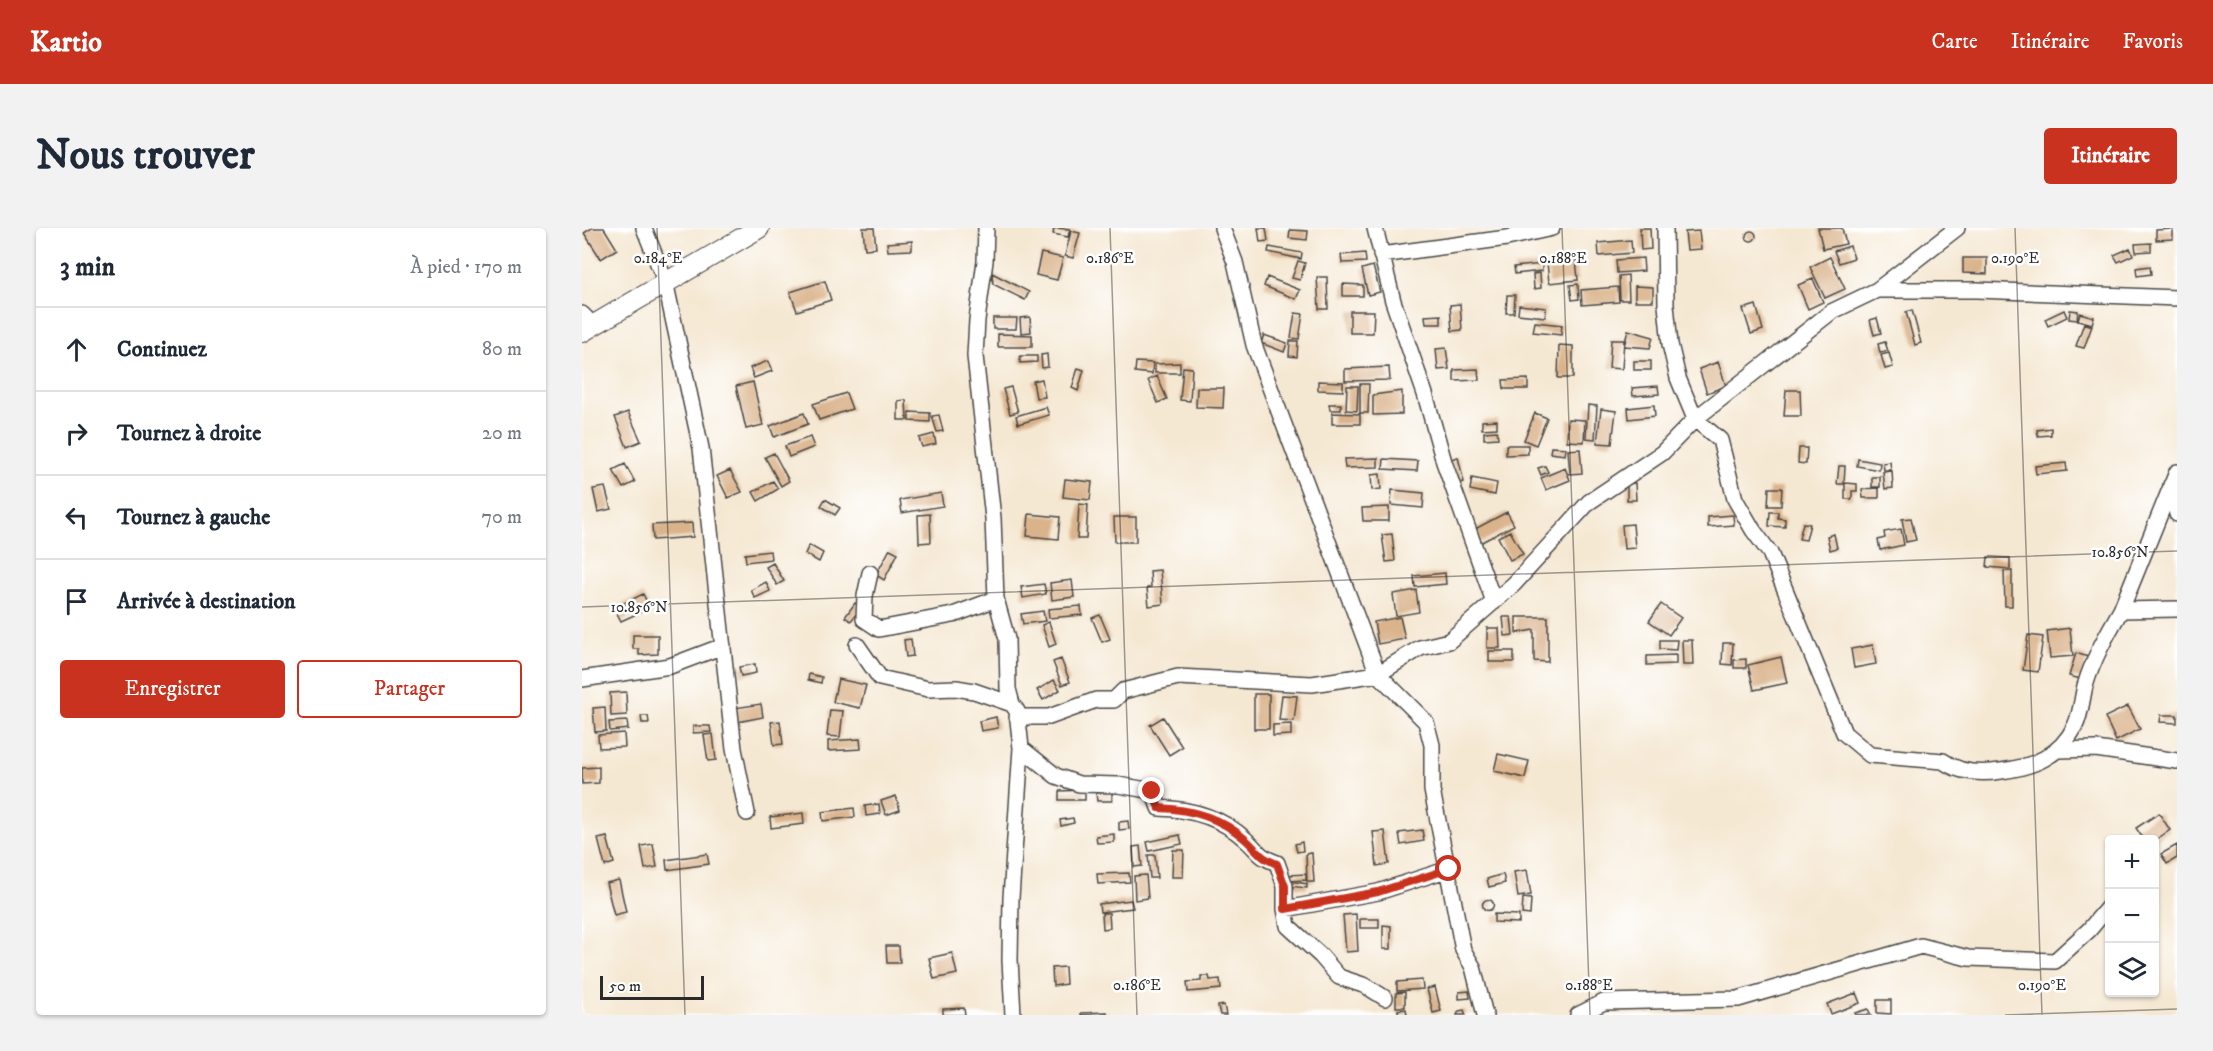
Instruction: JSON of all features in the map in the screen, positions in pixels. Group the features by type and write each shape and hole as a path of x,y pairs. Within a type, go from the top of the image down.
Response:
{"street":[{"path":"644,228 665,281 701,448 734,749 747,813"},
{"path":"586,324 759,228"},
{"path":"986,228 985,261 976,320 975,356 993,518 996,599 1006,639 1008,689 1021,747 1012,886 1010,960 1013,1015"},
{"path":"1222,228 1235,262 1254,345 1378,674 1426,722 1432,745 1432,790 1463,950 1473,967 1485,1015"},
{"path":"1375,228 1381,255 1444,462 1494,602"},
{"path":"1381,255 1442,248 1552,228"},
{"path":"1665,228 1670,344 1678,378 1695,419 1720,441 1735,499 1770,553 1844,733 1870,755 1943,761 1953,768 1987,773 2026,768 2059,750 2096,749 2177,761"},
{"path":"856,645 880,678 928,689 956,688 974,691 1014,711 1049,717 1096,700 1114,700 1124,691 1178,677 1312,684 1378,674 1420,648 1449,640 1494,602 1588,502 1662,453 1695,419 1831,312 1877,290 1958,228"},
{"path":"1877,290 1977,290 2177,298"},
{"path":"2059,750 2076,725 2086,684 2106,636 2121,610 2174,478"},
{"path":"2174,478 2177,513"},
{"path":"870,573 864,596 864,619 879,629 953,615 996,599"},
{"path":"2121,610 2177,609"},
{"path":"582,679 670,666 723,646"},
{"path":"2076,725 2096,749"},
{"path":"1021,747 1056,776 1079,784 1118,785 1152,791 1159,808 1203,813 1245,838 1260,856 1277,864 1285,886 1288,926 1321,956 1339,977 1366,987 1385,998"},
{"path":"1285,909 1378,892 1449,869"},
{"path":"1578,1015 1604,1002 1737,999 1921,946 1968,958 2055,961 2089,930 2105,910"}],"building":[{"path":"592,228 604,228 617,249 601,259 584,233"},
{"path":"863,228 874,228 876,248 865,249"},
{"path":"1054,228 1070,229 1068,237 1053,234"},
{"path":"1258,228 1266,228 1268,241 1260,242"},
{"path":"1640,228 1650,228 1651,249 1641,250"},
{"path":"1818,228 1842,228 1846,244 1823,249"},
{"path":"2173,229 2173,239 2156,240 2156,230"},
{"path":"1290,230 1308,231 1307,240 1289,238"},
{"path":"1071,231 1080,233 1073,258 1065,256"},
{"path":"1699,231 1701,249 1687,250 1685,232"},
{"path":"1751,231 1756,236 1751,241 1746,236"},
{"path":"1631,240 1632,253 1599,256 1598,243"},
{"path":"912,241 912,250 888,251 887,243"},
{"path":"2151,243 2151,251 2136,252 2135,244"},
{"path":"1850,246 1854,258 1839,263 1834,251"},
{"path":"1269,247 1302,253 1301,259 1268,252"},
{"path":"2130,248 2133,255 2118,262 2114,255"},
{"path":"1041,253 1063,258 1057,280 1036,275"},
{"path":"1365,253 1366,262 1342,263 1341,255"},
{"path":"1830,257 1845,289 1825,298 1810,267"},
{"path":"1643,258 1644,271 1617,273 1616,260"},
{"path":"1963,258 1987,258 1987,274 1963,273"},
{"path":"1576,259 1578,280 1549,283 1547,262"},
{"path":"1298,261 1305,263 1300,280 1292,278"},
{"path":"1542,264 1542,271 1515,274 1514,267"},
{"path":"1373,266 1380,292 1368,295 1362,269"},
{"path":"2150,266 2151,274 2137,276 2136,268"},
{"path":"992,273 1029,292 1025,300 993,284"},
{"path":"1540,273 1541,288 1534,289 1533,274"},
{"path":"1628,275 1629,300 1620,300 1619,276"},
{"path":"1267,277 1300,290 1296,299 1264,286"},
{"path":"1317,277 1327,277 1328,309 1319,309"},
{"path":"1813,279 1823,302 1808,309 1798,285"},
{"path":"825,281 831,300 797,311 790,292"},
{"path":"1343,284 1363,285 1363,296 1343,296"},
{"path":"1578,284 1579,299 1572,300 1570,285"},
{"path":"1635,286 1653,287 1653,301 1635,301"},
{"path":"1618,287 1619,302 1582,305 1581,290"},
{"path":"1507,295 1515,295 1514,313 1506,313"},
{"path":"1460,304 1462,330 1452,331 1450,305"},
{"path":"1519,305 1546,308 1545,317 1518,314"},
{"path":"1756,305 1763,330 1751,334 1743,309"},
{"path":"1912,310 1921,343 1915,345 1906,312"},
{"path":"2064,310 2067,317 2048,326 2045,319"},
{"path":"2070,310 2078,311 2077,320 2069,319"},
{"path":"1350,311 1374,311 1373,333 1350,333"},
{"path":"1295,313 1303,314 1299,339 1291,338"},
{"path":"2080,313 2094,317 2092,324 2078,320"},
{"path":"1441,315 1441,324 1426,324 1425,316"},
{"path":"1030,317 1031,332 1021,333 1020,318"},
{"path":"993,318 1017,318 1016,329 993,329"},
{"path":"1877,318 1881,333 1874,335 1870,320"},
{"path":"1535,322 1562,325 1561,335 1533,332"},
{"path":"2084,323 2092,326 2084,348 2076,346"},
{"path":"1628,330 1653,337 1650,348 1624,346"},
{"path":"998,334 1032,335 1032,347 998,347"},
{"path":"1264,335 1287,343 1284,352 1261,343"},
{"path":"1611,340 1624,340 1622,369 1609,368"},
{"path":"1290,341 1298,341 1297,357 1289,356"},
{"path":"1885,342 1888,351 1880,353 1878,344"},
{"path":"1559,345 1573,346 1573,378 1558,378"},
{"path":"1446,348 1449,369 1438,370 1436,349"},
{"path":"1889,353 1893,367 1885,369 1881,355"},
{"path":"1047,354 1048,367 1042,368 1041,355"},
{"path":"1020,356 1037,356 1037,362 1020,363"},
{"path":"768,361 772,371 754,378 750,368"},
{"path":"1634,361 1651,361 1651,370 1634,370"},
{"path":"1136,362 1153,363 1152,374 1135,372"},
{"path":"1718,362 1726,386 1707,393 1699,369"},
{"path":"1180,363 1180,373 1155,373 1155,364"},
{"path":"1183,367 1192,368 1190,401 1180,400"},
{"path":"1389,367 1390,380 1345,381 1345,369"},
{"path":"1078,368 1084,370 1078,391 1072,388"},
{"path":"1478,369 1479,380 1454,381 1454,370"},
{"path":"1157,376 1167,399 1158,403 1148,380"},
{"path":"1042,379 1045,397 1036,398 1033,381"},
{"path":"1528,379 1528,389 1504,389 1503,380"},
{"path":"1318,381 1343,382 1343,391 1318,390"},
{"path":"753,382 763,425 746,429 736,386"},
{"path":"1360,384 1369,384 1368,413 1360,413"},
{"path":"1347,386 1358,386 1357,411 1346,410"},
{"path":"1658,386 1659,394 1633,396 1632,388"},
{"path":"1011,387 1018,412 1010,414 1003,389"},
{"path":"1197,388 1224,388 1223,408 1196,407"},
{"path":"1786,390 1800,390 1801,416 1784,416"},
{"path":"1402,391 1402,414 1373,415 1373,395"},
{"path":"846,393 852,409 819,420 813,404"},
{"path":"906,400 907,420 898,420 898,401"},
{"path":"1329,404 1341,404 1341,410 1330,410"},
{"path":"1588,405 1597,406 1595,439 1586,438"},
{"path":"1654,405 1655,416 1629,419 1628,408"},
{"path":"1046,407 1049,415 1018,424 1016,416"},
{"path":"1601,409 1616,411 1612,444 1597,443"},
{"path":"628,412 641,441 627,447 615,417"},
{"path":"909,412 930,413 930,422 909,421"},
{"path":"804,413 808,424 774,437 770,426"},
{"path":"1332,413 1360,414 1360,424 1332,424"},
{"path":"1535,413 1547,418 1536,445 1524,440"},
{"path":"939,415 943,431 937,432 932,416"},
{"path":"1568,419 1585,420 1584,442 1567,441"},
{"path":"1497,420 1497,428 1482,429 1482,421"},
{"path":"2051,428 2051,435 2038,436 2037,430"},
{"path":"1497,431 1498,438 1484,439 1484,432"},
{"path":"934,434 936,444 922,447 919,438"},
{"path":"810,437 814,447 789,457 785,446"},
{"path":"1506,445 1528,445 1528,454 1506,455"},
{"path":"1551,447 1566,448 1565,455 1550,453"},
{"path":"1799,448 1807,448 1806,464 1798,463"},
{"path":"1580,449 1582,473 1570,474 1568,450"},
{"path":"774,453 789,481 781,486 765,457"},
{"path":"1458,457 1464,482 1457,484 1451,459"},
{"path":"1378,458 1378,467 1345,468 1344,459"},
{"path":"1384,459 1418,461 1417,471 1383,469"},
{"path":"1858,459 1880,463 1879,470 1857,466"},
{"path":"1890,462 1891,470 1884,470 1883,463"},
{"path":"2066,463 2067,471 2036,474 2035,466"},
{"path":"625,464 635,482 623,488 613,470"},
{"path":"1545,466 1548,472 1541,475 1538,468"},
{"path":"1839,466 1845,466 1844,484 1837,484"},
{"path":"1565,468 1570,480 1546,490 1541,478"},
{"path":"730,470 742,492 728,498 717,476"},
{"path":"1892,471 1893,488 1885,489 1883,472"},
{"path":"1380,474 1381,489 1372,490 1371,475"},
{"path":"1872,477 1880,477 1880,487 1872,487"},
{"path":"1472,478 1497,483 1495,495 1470,490"},
{"path":"1065,479 1092,482 1090,500 1063,497"},
{"path":"773,481 778,489 758,501 753,492"},
{"path":"1635,483 1636,500 1627,500 1627,484"},
{"path":"1845,483 1857,484 1857,491 1852,491 1852,499 1845,499"},
{"path":"605,487 611,509 598,512 593,489"},
{"path":"1769,488 1782,488 1781,506 1768,506"},
{"path":"1879,488 1879,498 1863,498 1862,489"},
{"path":"1392,490 1424,493 1423,508 1391,505"},
{"path":"941,493 943,506 902,513 900,500"},
{"path":"825,499 840,508 835,515 821,506"},
{"path":"1079,504 1088,505 1086,539 1077,539"},
{"path":"1389,507 1389,521 1363,521 1362,508"},
{"path":"1507,512 1514,525 1482,542 1475,529"},
{"path":"1770,512 1778,512 1778,518 1785,519 1785,527 1769,526"},
{"path":"930,514 931,542 919,543 918,515"},
{"path":"1029,514 1060,517 1058,539 1027,536"},
{"path":"1733,515 1734,525 1708,527 1708,517"},
{"path":"1114,517 1136,517 1136,542 1115,542"},
{"path":"1911,518 1916,540 1906,542 1902,519"},
{"path":"692,523 693,537 653,540 652,525"},
{"path":"1803,523 1810,524 1806,540 1799,539"},
{"path":"1633,524 1635,548 1624,549 1622,525"},
{"path":"1901,529 1904,545 1880,550 1878,540 1885,538 1884,532"},
{"path":"1510,531 1523,554 1510,560 1498,537"},
{"path":"1392,534 1395,561 1386,562 1382,535"},
{"path":"1834,534 1837,548 1830,550 1827,536"},
{"path":"809,545 823,553 819,562 805,554"},
{"path":"890,549 898,553 884,580 876,575"},
{"path":"770,551 771,559 746,562 745,554"},
{"path":"1988,557 2010,558 2010,569 1987,567"},
{"path":"773,563 784,581 777,585 766,567"},
{"path":"1160,570 1163,604 1149,606 1147,588 1151,587 1150,571"},
{"path":"2004,571 2012,571 2012,606 2005,606"},
{"path":"1445,573 1446,584 1415,587 1414,576"},
{"path":"1072,580 1074,597 1052,600 1050,583"},
{"path":"766,582 770,591 755,598 751,590"},
{"path":"1044,584 1046,594 1023,598 1021,587"},
{"path":"1416,590 1419,612 1396,616 1393,594"},
{"path":"643,594 650,608 621,621 614,608"},
{"path":"855,603 861,607 851,621 845,617"},
{"path":"1661,604 1681,618 1669,635 1649,621"},
{"path":"1081,606 1082,615 1049,618 1048,609"},
{"path":"1043,611 1045,621 1023,624 1021,614"},
{"path":"1100,615 1110,639 1102,642 1092,618"},
{"path":"1400,617 1405,639 1378,644 1374,622"},
{"path":"1503,617 1511,617 1513,635 1505,636"},
{"path":"1516,617 1548,617 1548,662 1534,661 1534,630 1516,633"},
{"path":"1049,622 1056,644 1049,647 1042,625"},
{"path":"1487,628 1499,628 1500,648 1487,648"},
{"path":"2070,628 2073,656 2050,658 2047,631"},
{"path":"633,635 658,635 658,654 639,655 639,649 633,649"},
{"path":"2028,635 2043,637 2038,672 2023,670"},
{"path":"911,639 913,656 906,657 904,640"},
{"path":"1660,640 1677,640 1676,650 1660,649"},
{"path":"1682,640 1692,640 1693,665 1683,665"},
{"path":"1723,643 1733,643 1732,665 1722,664"},
{"path":"1873,645 1876,664 1854,668 1851,649"},
{"path":"1489,651 1514,651 1514,662 1489,662"},
{"path":"2076,653 2088,657 2081,679 2069,676"},
{"path":"1676,655 1676,664 1647,665 1647,656"},
{"path":"1781,657 1787,683 1754,690 1748,665"},
{"path":"1061,659 1070,682 1062,685 1053,662"},
{"path":"1746,659 1746,668 1734,668 1734,660"},
{"path":"755,664 756,673 741,676 739,667"},
{"path":"809,674 822,677 821,683 808,680"},
{"path":"838,679 866,685 860,708 833,702"},
{"path":"1054,680 1060,690 1043,700 1037,690"},
{"path":"626,692 627,715 611,716 610,693"},
{"path":"1254,694 1269,694 1269,729 1254,729"},
{"path":"1282,695 1297,696 1294,721 1279,720"},
{"path":"761,704 763,717 737,722 734,708"},
{"path":"2128,706 2140,729 2116,741 2105,717"},
{"path":"605,707 606,731 595,732 593,708"},
{"path":"830,710 843,711 840,737 827,736"},
{"path":"2161,715 2177,715 2177,723 2160,722"},
{"path":"641,716 648,716 649,723 642,723"},
{"path":"996,717 998,728 981,731 979,721"},
{"path":"1163,717 1182,747 1169,755 1150,725"},
{"path":"627,721 628,729 610,731 609,722"},
{"path":"780,721 783,744 774,745 771,722"},
{"path":"1291,724 1291,735 1273,736 1273,725"},
{"path":"693,726 710,726 711,732 693,733"},
{"path":"624,733 625,747 599,748 598,735"},
{"path":"713,734 716,760 708,761 704,735"},
{"path":"860,739 861,749 828,751 828,741"},
{"path":"1498,754 1529,761 1525,778 1494,771"},
{"path":"599,767 599,783 582,784 582,768"},
{"path":"1085,790 1085,800 1059,800 1059,791"},
{"path":"1112,792 1112,801 1097,801 1096,793"},
{"path":"896,796 900,810 886,815 881,801"},
{"path":"879,804 880,814 866,816 865,806"},
{"path":"854,808 855,817 823,821 822,812"},
{"path":"803,813 804,824 771,828 770,817"},
{"path":"2159,813 2170,830 2159,838 2159,835 2141,835 2136,828"},
{"path":"1073,818 1074,823 1061,826 1060,820"},
{"path":"1128,821 1129,829 1119,830 1119,822"},
{"path":"1422,830 1424,841 1401,845 1399,833"},
{"path":"1385,831 1389,864 1377,866 1373,832"},
{"path":"1114,834 1114,842 1097,843 1096,836"},
{"path":"1180,835 1182,844 1149,851 1147,842"},
{"path":"607,837 614,863 605,866 598,839"},
{"path":"1302,842 1303,851 1297,852 1295,844"},
{"path":"653,844 657,867 645,869 641,846"},
{"path":"2177,845 2177,858 2167,864 2161,854"},
{"path":"1140,846 1142,866 1134,867 1133,847"},
{"path":"1173,850 1184,850 1183,877 1172,877"},
{"path":"1312,853 1314,882 1307,882 1306,854"},
{"path":"707,854 709,864 667,870 666,860"},
{"path":"1148,855 1155,855 1157,878 1150,878"},
{"path":"1527,870 1531,895 1518,897 1514,872"},
{"path":"1129,873 1130,882 1098,884 1097,874"},
{"path":"1306,874 1306,880 1290,881 1289,875"},
{"path":"1503,874 1505,883 1489,887 1487,879"},
{"path":"1146,875 1148,898 1135,900 1134,876"},
{"path":"619,880 626,912 614,915 606,883"},
{"path":"1290,881 1307,884 1307,888 1289,886"},
{"path":"1523,898 1531,899 1530,915 1522,914"},
{"path":"1131,900 1133,908 1100,912 1099,904"},
{"path":"1488,900 1492,901 1492,909 1488,910 1484,909 1483,905 1484,901"},
{"path":"1102,913 1109,913 1110,928 1103,929"},
{"path":"1356,914 1358,951 1346,952 1343,915"},
{"path":"1494,914 1519,915 1519,923 1494,922"},
{"path":"1360,919 1379,919 1379,928 1360,928"},
{"path":"1383,925 1391,926 1391,949 1383,949"},
{"path":"886,946 899,946 900,963 887,963"},
{"path":"952,953 957,974 934,979 929,958"},
{"path":"1065,967 1066,984 1053,986 1052,968"},
{"path":"1201,976 1209,976 1210,980 1220,979 1221,989 1188,992 1187,982 1201,981"},
{"path":"1422,980 1423,989 1397,991 1397,982"},
{"path":"1435,987 1441,1011 1433,1013 1427,989"},
{"path":"1469,991 1470,998 1459,999 1459,992"},
{"path":"1405,992 1405,1007 1396,1007 1396,993"},
{"path":"1856,993 1860,1003 1831,1014 1827,1004"},
{"path":"1877,1000 1891,1000 1891,1014 1877,1013"},
{"path":"1224,1005 1226,1015 1220,1015 1218,1006"},
{"path":"964,1008 965,1015 943,1015 943,1009"},
{"path":"1406,1009 1407,1015 1398,1015 1398,1010"},
{"path":"1868,1009 1871,1015 1856,1015 1855,1013"},
{"path":"1464,1010 1466,1015 1457,1015 1459,1011"},
{"path":"1107,1012 1107,1015 1081,1015 1081,1013"}],"route":[{"path":"1152,791 1159,808 1176,808 1203,813 1245,838 1260,856 1277,864 1285,886 1285,909 1378,892 1449,869"}]}
